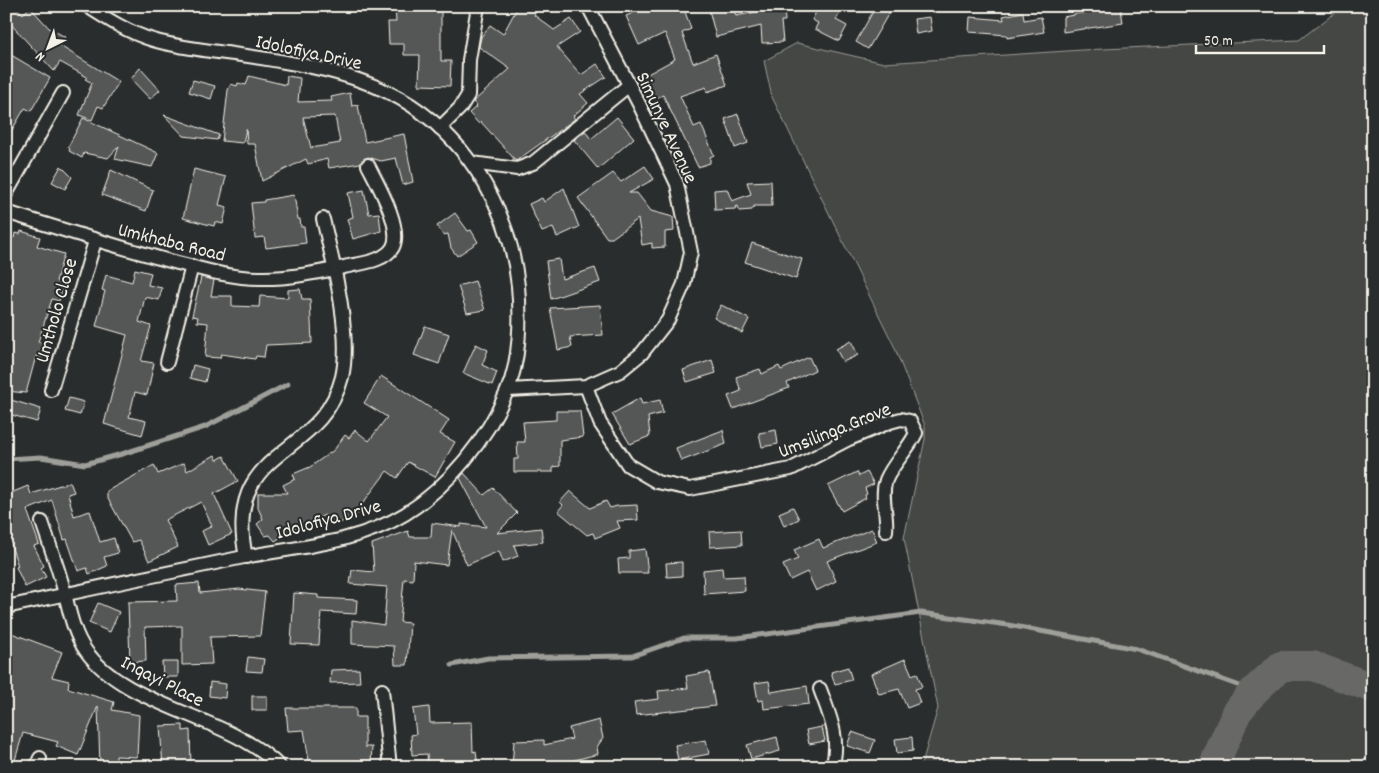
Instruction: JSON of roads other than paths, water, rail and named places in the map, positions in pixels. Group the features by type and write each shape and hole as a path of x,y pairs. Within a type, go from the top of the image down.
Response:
{"street":[{"name":"Idolofiya Drive","path":"6,606 246,557 301,548 370,530 404,515 426,499 468,458 508,390 519,340 516,271 509,237 499,210 472,164 440,128 411,106 380,88 341,74 309,66 196,50 152,40 111,22 87,6"},
{"path":"440,128 460,108 468,95 469,60 478,6"},
{"name":"Simunye Avenue","path":"508,390 586,386 620,371 642,353 668,320 684,284 691,252 677,184 588,6"},
{"path":"472,164 517,169 534,163 629,85"},
{"path":"6,194 63,93"},
{"name":"Umkhaba Road","path":"6,212 95,241 192,266 259,278 333,269 381,257 393,246 395,238 393,221 368,165"},
{"path":"246,557 241,517 249,487 261,471 301,437 322,415 334,398 342,378 346,340 323,219"},
{"name":"Umtholo Close","path":"51,390 95,241"},
{"path":"168,362 192,266"},
{"name":"Umsilinga Grove","path":"586,386 600,423 628,465 657,482 690,489 790,469 849,439 890,422 901,419 910,421 916,434 886,481 884,491 888,518 886,531"},
{"name":"Inqayi Place","path":"42,522 76,631 85,650 107,674 128,686 259,748 280,767"},
{"path":"820,688 834,726 836,749 832,767"},
{"path":"382,690 390,767"}],"waterway":[{"path":"6,459 41,457 85,464 205,427 288,384"},
{"path":"452,665 488,658 632,656 684,638 737,638 921,613 1008,625 1137,649 1254,691"},
{"path":"1213,767 1237,712 1254,691 1281,666 1313,666 1373,688"}]}
